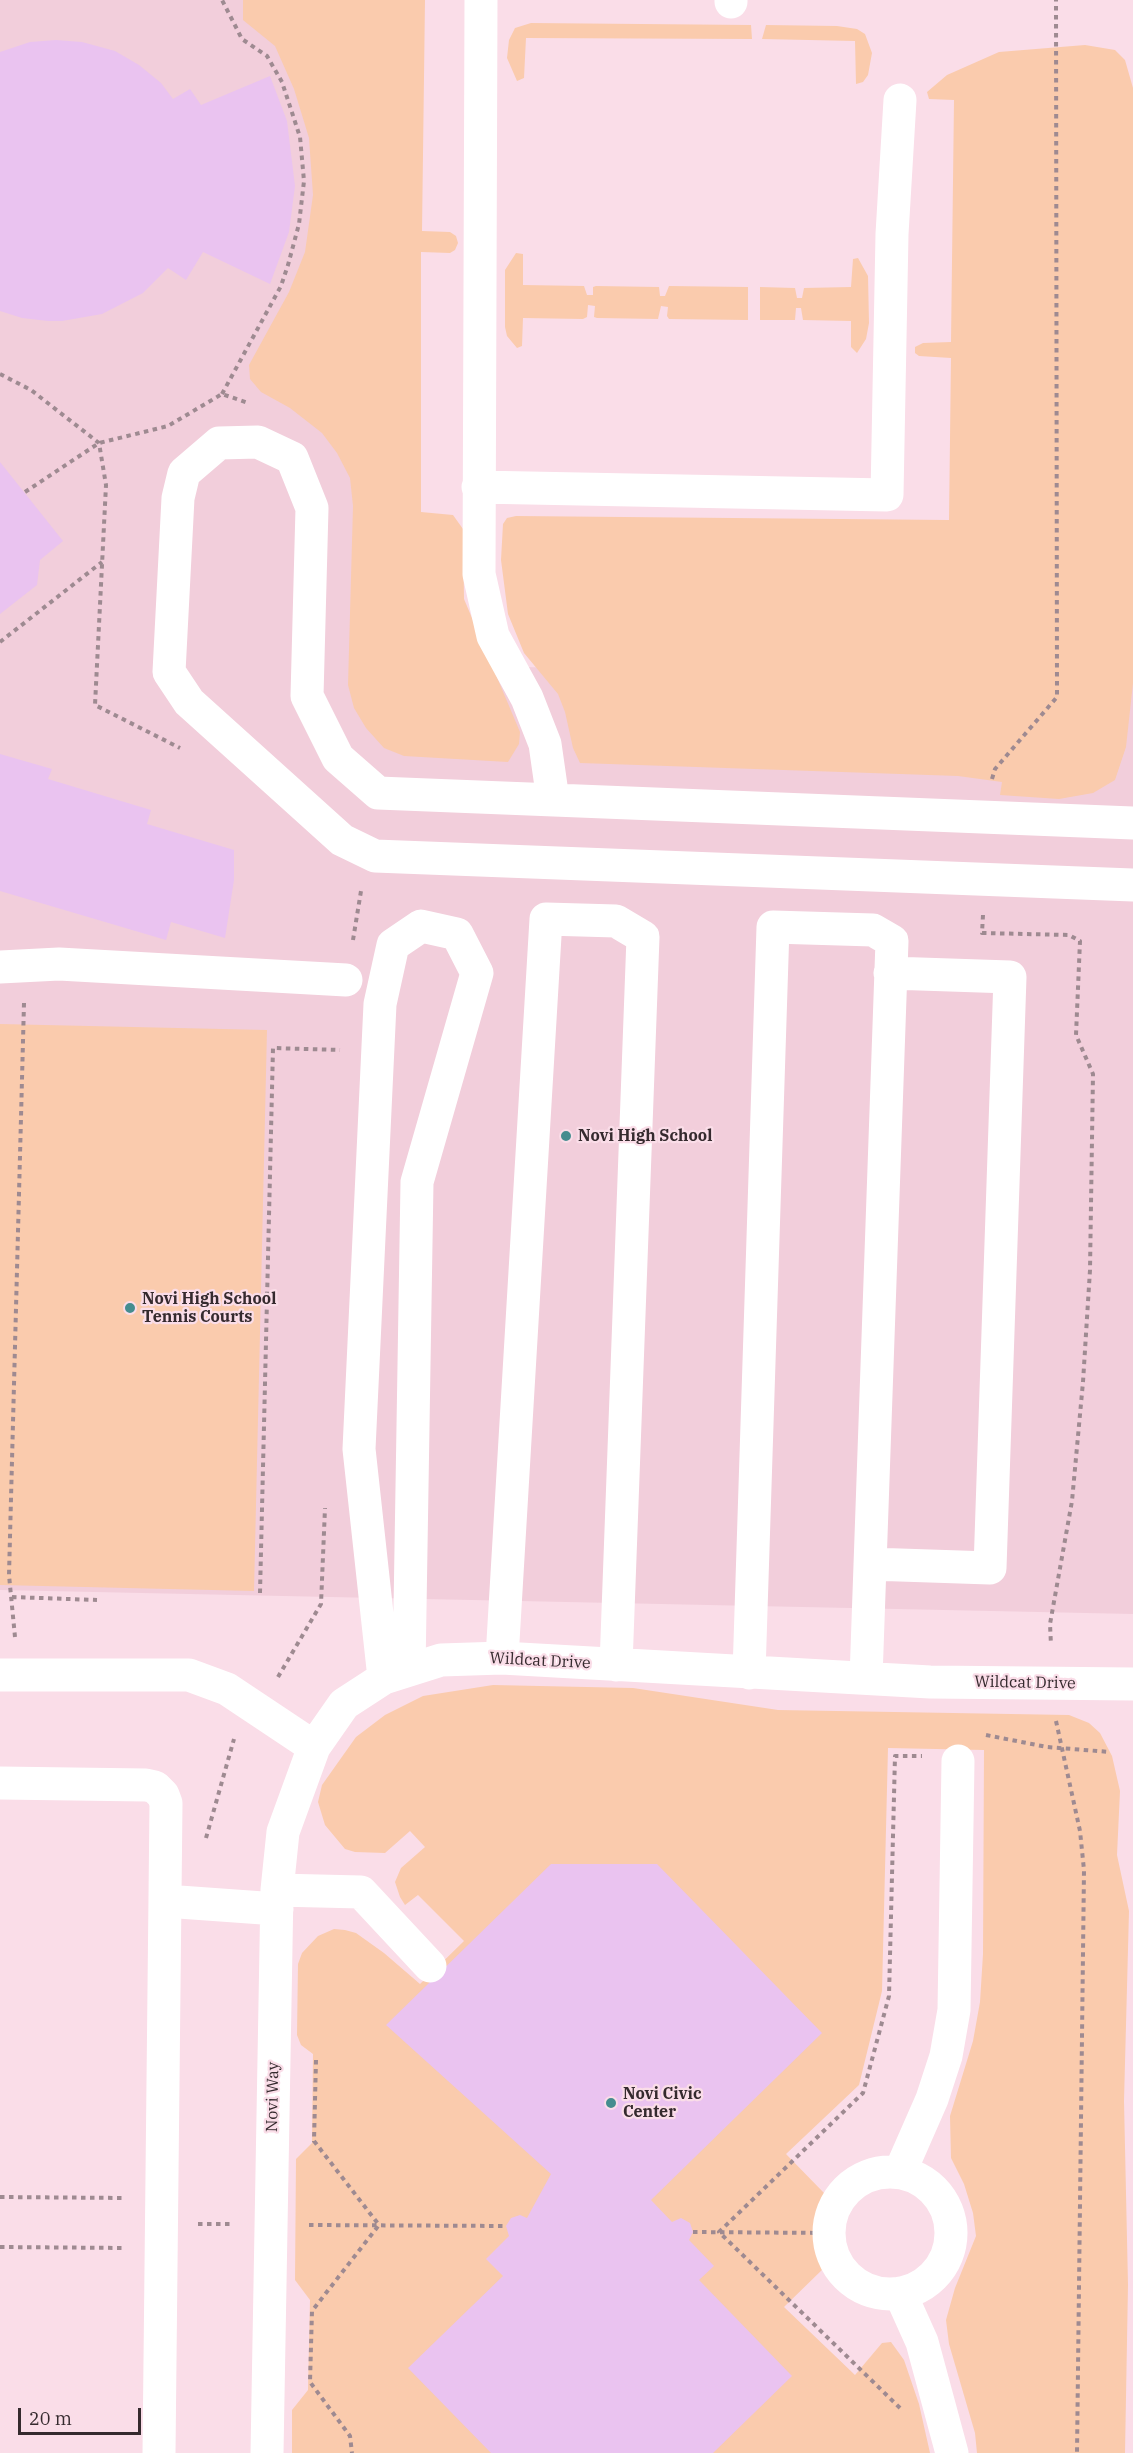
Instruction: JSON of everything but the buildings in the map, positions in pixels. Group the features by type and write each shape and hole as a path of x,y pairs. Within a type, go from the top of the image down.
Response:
{"street":[{"path":"481,0 479,574 493,636 527,698 545,744 553,800"},
{"path":"478,487 887,495 892,234 900,100"},
{"path":"1133,824 378,793 338,758 307,696 312,508 292,458 258,442 219,443 184,473 178,498 169,672 189,702 342,840 375,856 1133,885"},
{"path":"502,1658 546,919 616,921 643,937 616,1665"},
{"path":"421,926 457,934 477,973 417,1182 396,1674 359,1449 381,1004 393,945 421,926"},
{"path":"749,1673 773,927 873,930 892,941 866,1678"},
{"path":"12,967 59,964 346,980"},
{"path":"870,1564 990,1568 991,1544 1010,977 890,973"},
{"name":"Wildcat Drive","path":"314,1747 345,1704 396,1674 441,1660 502,1658 866,1678 1133,1684"},
{"path":"2,1675 189,1675 227,1689 314,1747"},
{"name":"Novi Way","path":"267,2453 277,1899 283,1832 314,1747"},
{"path":"900,2172 932,2099 946,2056 954,2010 943,1758"},
{"path":"0,1784 136,1784 155,1787 163,1795 166,1803 165,1901 147,2223 159,2453"},
{"path":"165,1901 277,1899 360,1892 430,1966"},
{"path":"879,2172 900,2172 918,2178 933,2189 944,2205 951,2223 950,2242 945,2260 934,2276 918,2287 900,2294 879,2293 859,2286 843,2272 833,2254 828,2233 832,2212 843,2194 858,2180 879,2172"},
{"path":"900,2294 922,2342 952,2453"}],"path":[{"path":"222,0 242,39 267,56 282,82 300,137 304,181 299,224 285,275 222,394"},
{"path":"988,817 988,790 995,769 1057,697 1056,0"},
{"path":"0,374 31,390 99,443 24,492"},
{"path":"0,642 102,562"},
{"path":"984,879 982,933 1069,935 1080,941 1076,1035 1093,1074 1090,1270 1085,1348 1072,1501 1050,1624 1056,1729 1080,1831 1084,1870 1077,2453"},
{"path":"2,1675 15,1640 9,1575 12,967"},
{"path":"260,1593 273,1048 341,1050"},
{"path":"12,1597 97,1600"},
{"path":"983,1734 1001,1740 1110,1752"},
{"path":"915,1756 920,1750"},
{"path":"719,2232 863,2093 889,1996 895,1756 943,1758"},
{"path":"316,2060 314,2141 379,2225"},
{"path":"0,2197 133,2198 147,2223"},
{"path":"147,2223 507,2226"},
{"path":"0,2247 132,2248 147,2223"},
{"path":"352,2453 350,2436 310,2382 312,2311 379,2225"},
{"path":"693,2232 828,2233"},
{"path":"719,2232 903,2411"}],"shaded area":[{"name":"Novi High School","path":"0,0 359,0 361,663 1133,682 1133,1614 0,1590"},
{"path":"243,0 425,0 422,231 450,232 456,236 458,243 455,250 450,253 421,252 421,512 453,515 463,529 464,599 520,732 519,744 508,762 404,756 384,748 366,728 354,708 348,685 353,506 350,478 337,453 322,433 290,408 261,392 250,379 249,365 289,292 305,252 313,195 309,138 294,89 275,46 243,20"},
{"path":"531,23 751,25 752,39 526,38 524,78 517,81 507,58 509,40 515,28"},
{"path":"766,25 837,26 857,29 865,34 872,53 868,75 863,82 856,84 855,41 762,39"},
{"path":"1085,45 1115,50 1125,60 1133,88 1133,683 1126,747 1115,780 1093,793 1059,799 1000,795 1002,782 958,776 580,763 573,748 565,712 558,694 524,653 508,614 501,560 503,524 507,518 516,516 949,520 951,358 919,356 915,353 915,347 923,343 951,342 954,100 929,99 927,92 947,75 999,52"},
{"path":"516,253 523,254 523,285 584,286 587,295 593,295 593,287 596,286 659,287 660,296 665,296 669,286 748,287 748,320 669,319 668,307 661,306 658,319 597,318 594,317 595,306 588,305 587,317 583,319 523,318 522,346 517,348 507,336 505,327 505,270"},
{"path":"858,258 868,276 869,323 866,339 857,353 851,347 851,321 803,320 801,308 796,308 795,320 760,320 760,287 795,288 797,298 802,298 804,288 851,287 853,259"},
{"name":"Novi High School Tennis Courts","path":"0,1024 267,1030 254,1591 0,1585"},
{"path":"493,1685 633,1688 778,1710 1069,1715 1089,1723 1100,1733 1112,1756 1120,1791 1117,1855 1129,1911 1124,2101 1128,2285 1125,2453 977,2453 975,2433 949,2344 946,2320 955,2288 976,2236 973,2213 964,2184 951,2158 950,2116 973,2041 980,2002 983,1954 984,1750 888,1748 882,1991 859,2085 786,2154 824,2193 818,2216 817,2244 825,2267 784,2307 855,2375 882,2343 891,2342 904,2360 919,2404 930,2453 292,2453 292,2410 308,2390 310,2300 295,2280 296,2159 312,2143 313,2054 301,2045 297,2035 298,1964 302,1953 318,1936 334,1929 345,1930 356,1933 384,1953 420,1984 464,1941 418,1895 405,1905 400,1897 395,1882 401,1868 425,1847 410,1831 385,1853 355,1852 345,1849 325,1825 318,1802 322,1785 356,1737 385,1715 423,1696"}],"place":[{"name":"Novi High School","path":"566,1136"},
{"name":"Novi High School Tennis Courts","path":"130,1308"},
{"name":"Novi Civic Center","path":"611,2103"}]}
